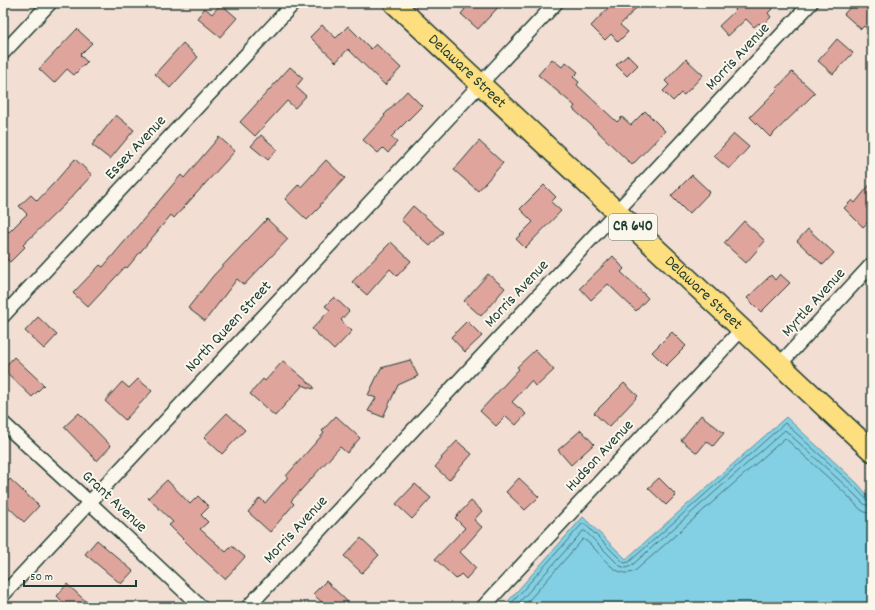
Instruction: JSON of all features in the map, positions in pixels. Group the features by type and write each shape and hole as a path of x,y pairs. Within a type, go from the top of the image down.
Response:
{"main road":[{"name":"Delaware Street","path":"394,3 872,451"}],"street":[{"path":"3,53 50,3"},
{"name":"Essex Avenue","path":"3,316 294,3"},
{"name":"North Queen Street","path":"3,595 556,3"},
{"name":"Morris Avenue","path":"248,607 618,212 811,3"},
{"name":"Myrtle Avenue","path":"780,364 872,264"},
{"name":"Hudson Avenue","path":"483,607 742,329"},
{"name":"Grant Avenue","path":"3,423 201,607"}],"water":[{"path":"786,417 857,483 872,500 872,607 503,607 583,517 626,559"}],"building":[{"path":"459,3 502,3 478,29 461,14 465,9"},
{"path":"613,3 641,3 620,25 628,32 618,42 611,34 605,40 591,26"},
{"path":"729,3 778,3 768,13 771,17 762,26 759,23 754,27 746,19 728,36 719,26 736,10"},
{"path":"854,3 872,3 872,33 864,26 861,29 844,14"},
{"path":"221,4 237,18 220,37 197,18 205,8 212,14"},
{"path":"322,25 336,38 348,26 371,49 376,44 401,68 385,85 348,49 336,62 310,37"},
{"path":"77,29 92,43 80,55 87,62 74,75 67,69 54,83 39,69"},
{"path":"837,39 853,53 833,74 818,61"},
{"path":"183,43 198,57 170,88 155,74"},
{"path":"628,55 638,65 627,76 616,65"},
{"path":"552,59 562,67 566,62 578,72 573,77 579,82 577,85 617,122 622,117 631,125 645,111 665,131 632,165 573,109 575,106 538,75"},
{"path":"686,59 703,75 684,95 681,93 673,101 663,91 669,85 665,81"},
{"path":"290,67 303,78 296,87 306,96 295,108 287,101 255,136 240,122"},
{"path":"792,72 815,93 770,137 750,117 778,89 777,88"},
{"path":"407,91 422,106 391,137 397,142 388,153 383,148 378,153 363,140"},
{"path":"116,115 134,130 110,159 92,145"},
{"path":"734,134 749,147 729,169 714,156"},
{"path":"261,135 277,149 268,160 251,146"},
{"path":"219,137 235,151 174,218 171,215 127,268 125,267 88,307 73,293 100,265 103,267 181,175 184,178"},
{"path":"479,141 503,163 478,191 454,170"},
{"path":"75,159 92,175 23,245 25,247 10,262 3,256 3,226 9,232 27,214 19,206 31,195 37,201"},
{"path":"326,160 345,178 307,220 285,199 299,184 301,187"},
{"path":"692,175 710,192 689,214 671,196"},
{"path":"872,182 872,218 863,227 844,208 852,200 855,203"},
{"path":"544,185 556,197 551,202 561,211 525,248 516,239 533,222 520,209"},
{"path":"413,206 443,232 430,246 401,220"},
{"path":"267,219 288,239 244,285 237,279 205,321 188,308 213,276"},
{"path":"744,221 765,241 746,263 724,243"},
{"path":"808,229 834,253 823,265 797,241"},
{"path":"391,242 411,261 397,276 390,269 367,295 352,282"},
{"path":"613,256 624,269 621,272 648,298 636,311 608,284 591,300 580,288"},
{"path":"488,274 505,288 481,316 464,301"},
{"path":"780,274 790,283 761,312 747,298 771,275 775,280"},
{"path":"334,297 349,311 341,320 352,331 334,350 312,329 330,310 325,306"},
{"path":"38,317 57,335 44,349 25,331"},
{"path":"467,321 482,336 465,352 451,337"},
{"path":"672,332 686,346 666,366 652,352"},
{"path":"535,350 554,370 536,387 531,381 512,402 526,414 516,425 506,416 496,426 480,411 519,369 517,367"},
{"path":"14,357 44,385 32,397 3,369"},
{"path":"410,360 418,376 398,385 383,417 368,411 376,398 368,395 381,368"},
{"path":"283,361 314,387 313,389 300,384 302,386 275,416 250,394 263,379 265,381"},
{"path":"138,379 152,391 125,420 105,401 122,382 129,388"},
{"path":"624,383 638,396 609,427 594,413"},
{"path":"79,413 111,446 97,461 64,427"},
{"path":"227,413 245,430 222,454 204,437"},
{"path":"701,415 724,433 713,446 707,441 697,453 681,440"},
{"path":"336,416 360,438 347,453 340,447 291,501 294,504 270,532 248,512 260,498 265,503 288,477 286,476 324,433 322,431"},
{"path":"581,430 594,444 571,465 558,450"},
{"path":"457,441 472,454 449,480 435,467 442,459 441,458"},
{"path":"519,478 539,497 525,510 506,492"},
{"path":"659,478 676,495 666,505 648,488"},
{"path":"10,479 39,506 24,522 3,502 3,486"},
{"path":"167,480 190,504 198,496 209,507 201,515 208,522 200,529 226,552 232,546 245,557 225,579 169,525 173,522 148,498"},
{"path":"415,484 431,498 412,519 396,504"},
{"path":"471,501 482,511 474,520 482,527 460,552 476,568 466,579 461,574 456,579 435,559 465,528 455,518"},
{"path":"361,538 379,555 362,573 344,556"},
{"path":"97,540 133,571 121,584 85,554"},
{"path":"326,581 353,607 327,607 313,594"},
{"path":"67,584 92,607 68,607 57,596"}]}
